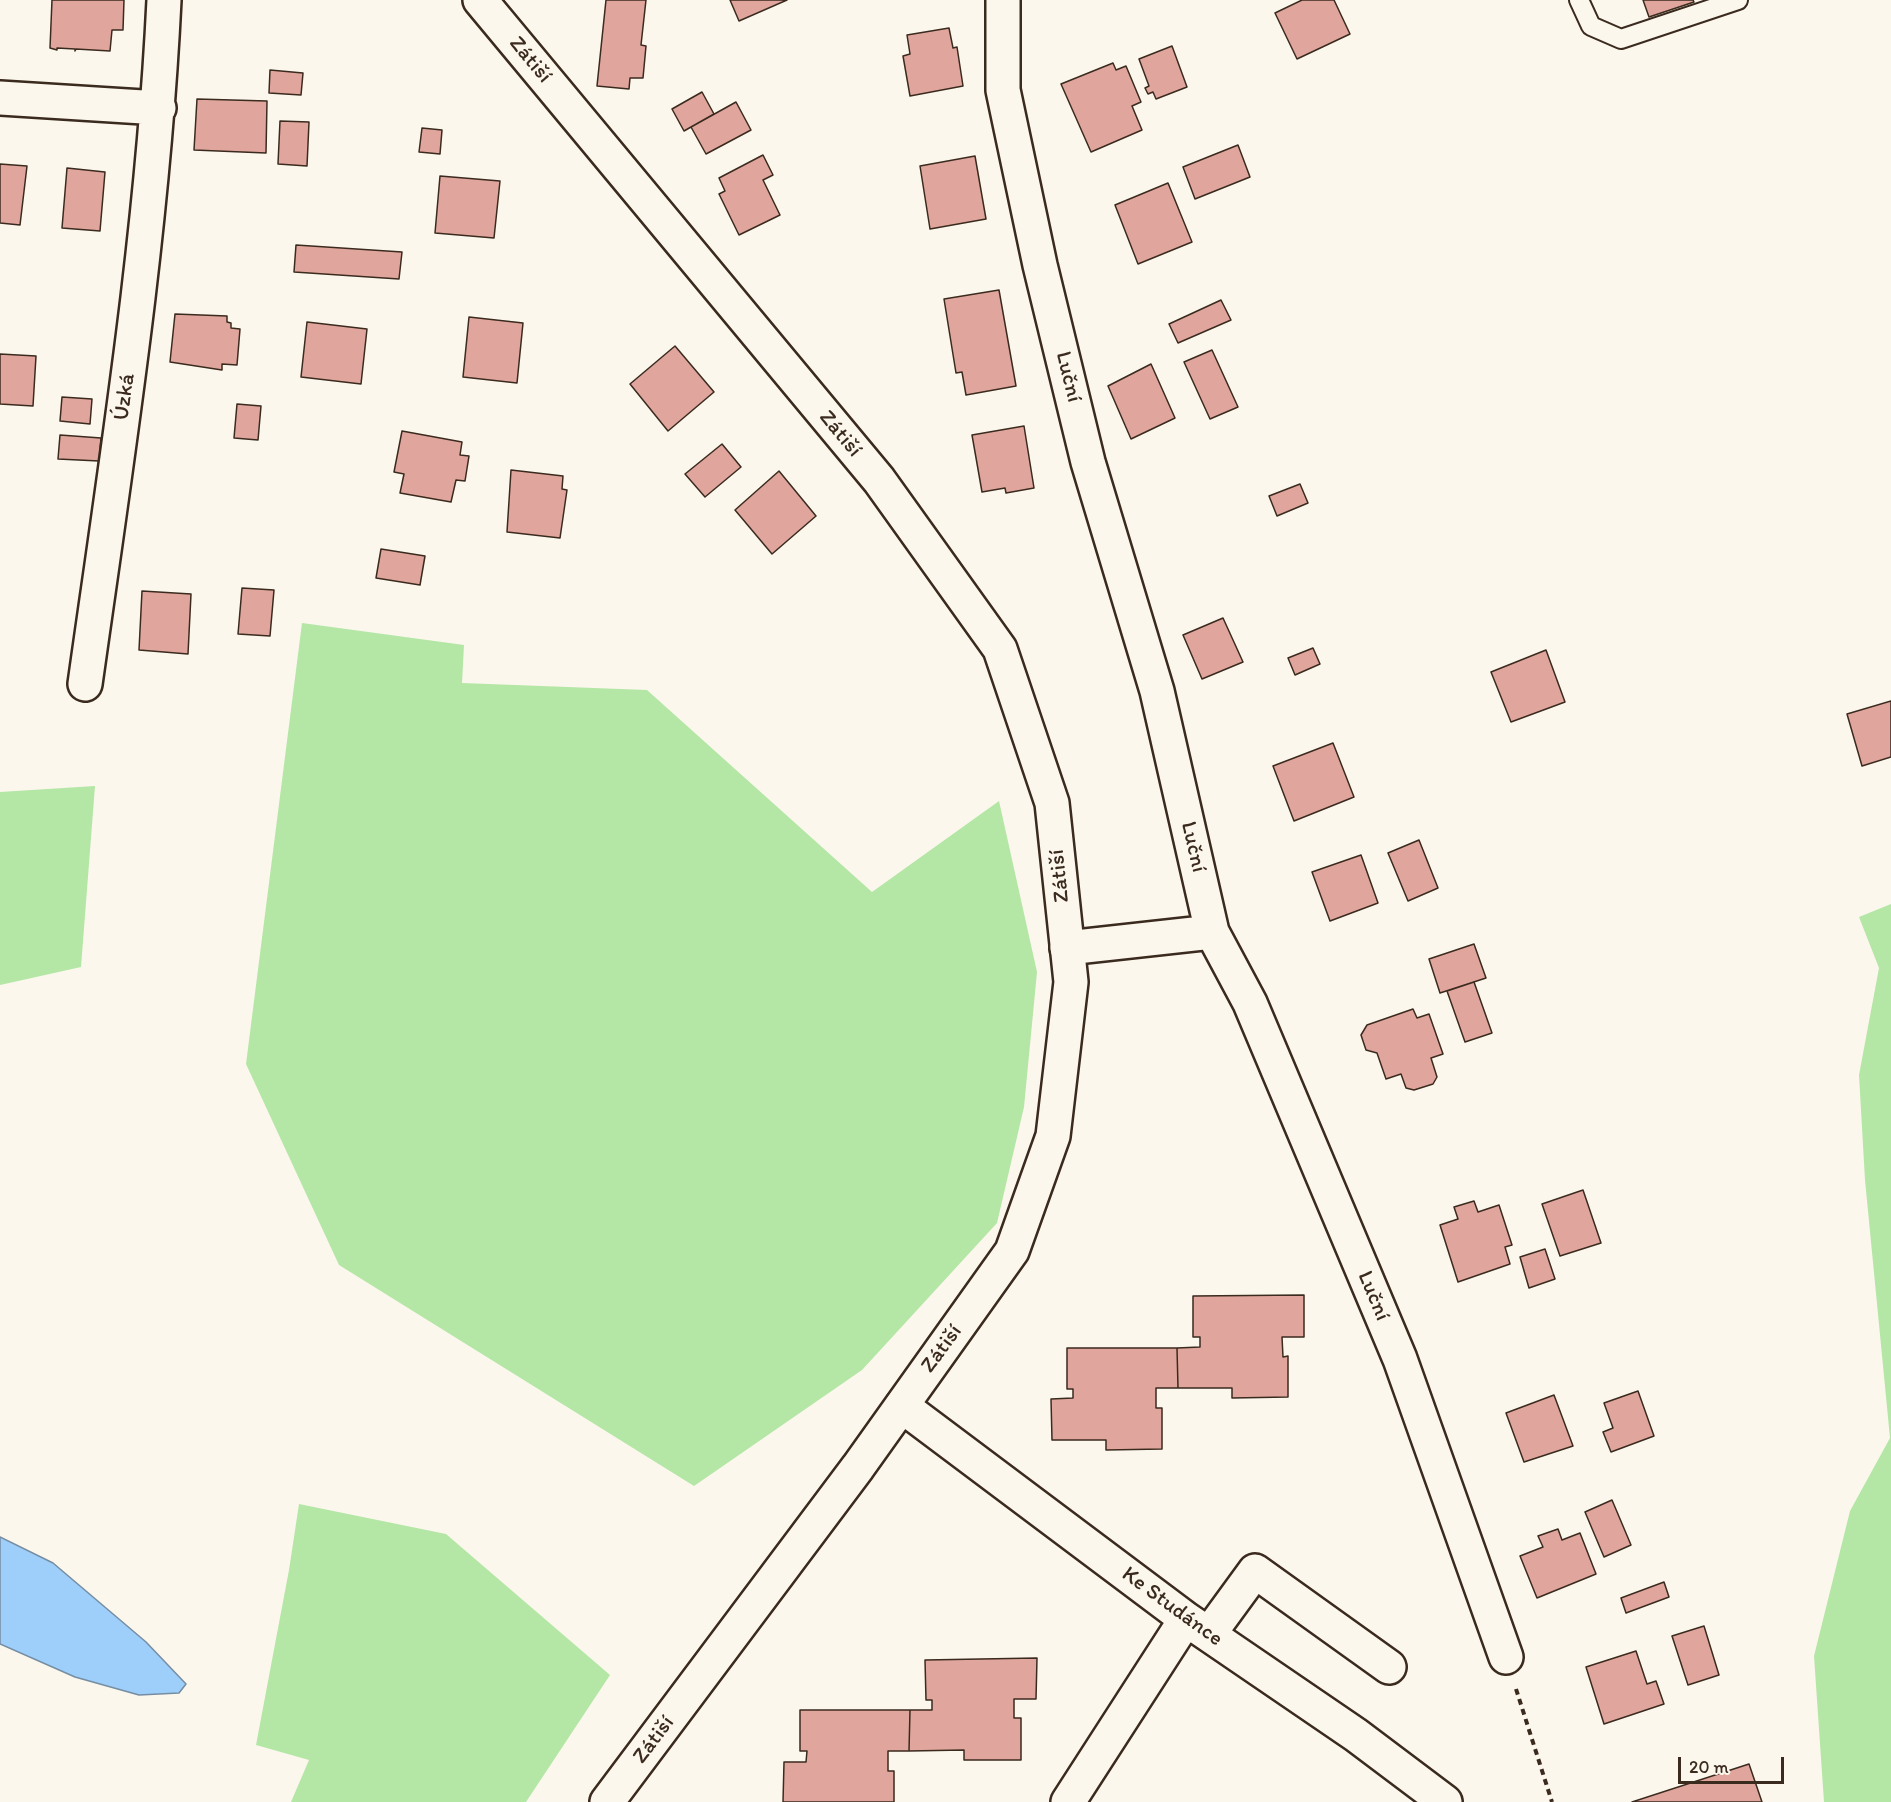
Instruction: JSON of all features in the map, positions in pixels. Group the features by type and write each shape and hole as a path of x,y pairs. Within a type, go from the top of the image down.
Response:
{"street":[{"name":"Úzká","path":"85,684 144,265 159,108 164,0"},
{"name":"Zátiší","path":"480,0 879,480 1000,649 1052,802 1071,982 1053,1136 1012,1251 902,1406 607,1802"},
{"name":"Luční","path":"1003,0 1004,90 1040,265 1088,462 1157,691 1212,932 1250,1003 1400,1359 1506,1657"},
{"path":"0,98 159,108"},
{"path":"1067,948 1212,932"},
{"name":"Ke Studánce","path":"902,1406 1197,1627 1356,1735 1445,1802"},
{"path":"1068,1802 1197,1627 1255,1571 1389,1667"}],"lane":[{"path":"1579,0 1591,26 1621,39 1738,0"}],"path":[{"path":"1506,1657 1552,1802"}],"green space":[{"path":"302,623 464,645 462,683 647,690 872,892 999,801 1037,972 1024,1107 997,1223 862,1370 694,1486 339,1265 246,1064"},
{"path":"95,786 81,967 0,985 0,792"},
{"path":"1891,904 1891,1802 1824,1802 1814,1656 1850,1511 1890,1438 1865,1180 1859,1075 1879,968 1859,917"},
{"path":"299,1504 446,1534 610,1675 526,1802 291,1802 309,1760 256,1745"}],"water":[{"path":"0,1537 53,1563 146,1642 186,1684 179,1693 139,1695 75,1677 0,1644"}],"building":[{"path":"52,0 124,0 123,30 112,30 110,51 50,48"},
{"path":"606,0 646,0 641,45 646,46 643,78 630,78 629,89 597,86"},
{"path":"730,0 787,0 739,21"},
{"path":"1302,0 1334,0 1350,34 1297,59 1275,13"},
{"path":"1643,0 1693,0 1694,2 1649,17"},
{"path":"949,28 953,48 957,47 963,86 910,96 903,56 910,54 907,35"},
{"path":"1172,46 1187,87 1156,99 1153,92 1148,94 1145,88 1149,86 1139,59"},
{"path":"1113,63 1116,70 1126,66 1141,102 1132,106 1142,130 1091,152 1061,84"},
{"path":"270,70 303,73 301,95 269,93"},
{"path":"702,92 714,114 684,131 672,109"},
{"path":"197,99 267,101 266,153 194,150"},
{"path":"736,102 751,130 706,154 691,127"},
{"path":"280,121 309,122 307,166 278,164"},
{"path":"422,128 442,130 440,154 419,152"},
{"path":"1238,145 1250,177 1195,199 1183,167"},
{"path":"763,155 773,175 763,180 780,215 739,235 719,194 725,191 719,178"},
{"path":"975,156 986,219 930,229 920,166"},
{"path":"0,164 27,166 20,225 0,223"},
{"path":"67,168 105,172 100,231 62,228"},
{"path":"440,176 500,181 494,238 435,233"},
{"path":"1168,183 1192,242 1138,264 1115,205"},
{"path":"296,245 402,252 399,279 294,272"},
{"path":"999,290 1016,386 966,395 962,372 956,373 944,299"},
{"path":"1221,300 1231,320 1178,343 1169,324"},
{"path":"175,314 227,316 227,322 231,323 231,328 240,329 237,365 222,364 222,370 170,362"},
{"path":"469,317 523,323 517,383 463,377"},
{"path":"307,322 367,329 361,384 301,377"},
{"path":"675,346 714,392 668,431 630,384"},
{"path":"1212,350 1238,407 1210,419 1184,362"},
{"path":"0,354 36,356 33,406 0,404"},
{"path":"1151,364 1175,418 1131,439 1108,386"},
{"path":"62,397 92,399 90,424 60,421"},
{"path":"237,404 261,406 258,440 234,438"},
{"path":"1024,426 1034,488 1006,493 1005,488 982,492 972,435"},
{"path":"402,431 462,442 460,455 469,456 465,481 456,480 451,502 400,493 404,474 394,472"},
{"path":"60,435 101,438 99,461 58,459"},
{"path":"722,444 741,467 705,497 685,474"},
{"path":"511,470 563,476 562,489 567,490 560,538 507,532"},
{"path":"779,471 816,516 772,554 735,510"},
{"path":"1300,484 1308,503 1277,516 1269,496"},
{"path":"381,549 425,556 420,585 376,578"},
{"path":"242,588 274,590 270,636 238,634"},
{"path":"142,591 191,594 188,654 139,650"},
{"path":"1223,618 1243,662 1202,679 1183,635"},
{"path":"1313,648 1320,664 1295,675 1288,658"},
{"path":"1546,650 1565,702 1511,722 1491,672"},
{"path":"1891,701 1891,757 1862,766 1847,714"},
{"path":"1333,743 1354,797 1294,821 1273,766"},
{"path":"1419,840 1438,888 1408,901 1388,853"},
{"path":"1361,855 1378,903 1330,921 1312,872"},
{"path":"1474,944 1486,978 1440,993 1429,959"},
{"path":"1474,982 1492,1033 1465,1042 1447,991"},
{"path":"1413,1009 1417,1018 1429,1014 1443,1054 1431,1058 1437,1077 1433,1084 1414,1090 1406,1088 1401,1074 1386,1079 1377,1053 1366,1050 1361,1035 1367,1025"},
{"path":"1583,1190 1601,1243 1560,1256 1542,1204"},
{"path":"1474,1201 1478,1212 1499,1205 1512,1245 1505,1247 1510,1264 1458,1282 1440,1225 1458,1219 1454,1207"},
{"path":"1545,1249 1555,1279 1529,1288 1520,1257"},
{"path":"1304,1295 1304,1337 1282,1337 1283,1357 1288,1356 1288,1397 1232,1398 1232,1388 1178,1388 1177,1348 1200,1347 1200,1337 1193,1337 1193,1296"},
{"path":"1067,1348 1177,1348 1178,1388 1156,1388 1156,1408 1162,1408 1162,1449 1106,1450 1106,1440 1052,1440 1051,1399 1073,1398 1073,1389 1067,1389"},
{"path":"1638,1391 1654,1436 1611,1452 1603,1432 1613,1428 1604,1403"},
{"path":"1554,1395 1573,1446 1524,1462 1506,1413"},
{"path":"1612,1500 1631,1545 1604,1557 1585,1512"},
{"path":"1558,1529 1562,1540 1580,1533 1596,1574 1537,1598 1520,1556 1543,1547 1538,1536"},
{"path":"1664,1582 1669,1597 1626,1613 1621,1598"},
{"path":"1704,1626 1719,1675 1688,1685 1672,1636"},
{"path":"1636,1651 1647,1684 1656,1681 1664,1704 1604,1724 1586,1667"},
{"path":"1037,1658 1036,1699 1014,1699 1014,1718 1021,1718 1021,1760 964,1760 964,1750 909,1751 910,1710 932,1710 932,1700 926,1700 925,1660"},
{"path":"800,1710 910,1710 909,1751 888,1751 888,1771 894,1771 894,1802 783,1802 784,1762 806,1762 807,1751 800,1751"},
{"path":"1749,1764 1762,1802 1632,1802"}]}
